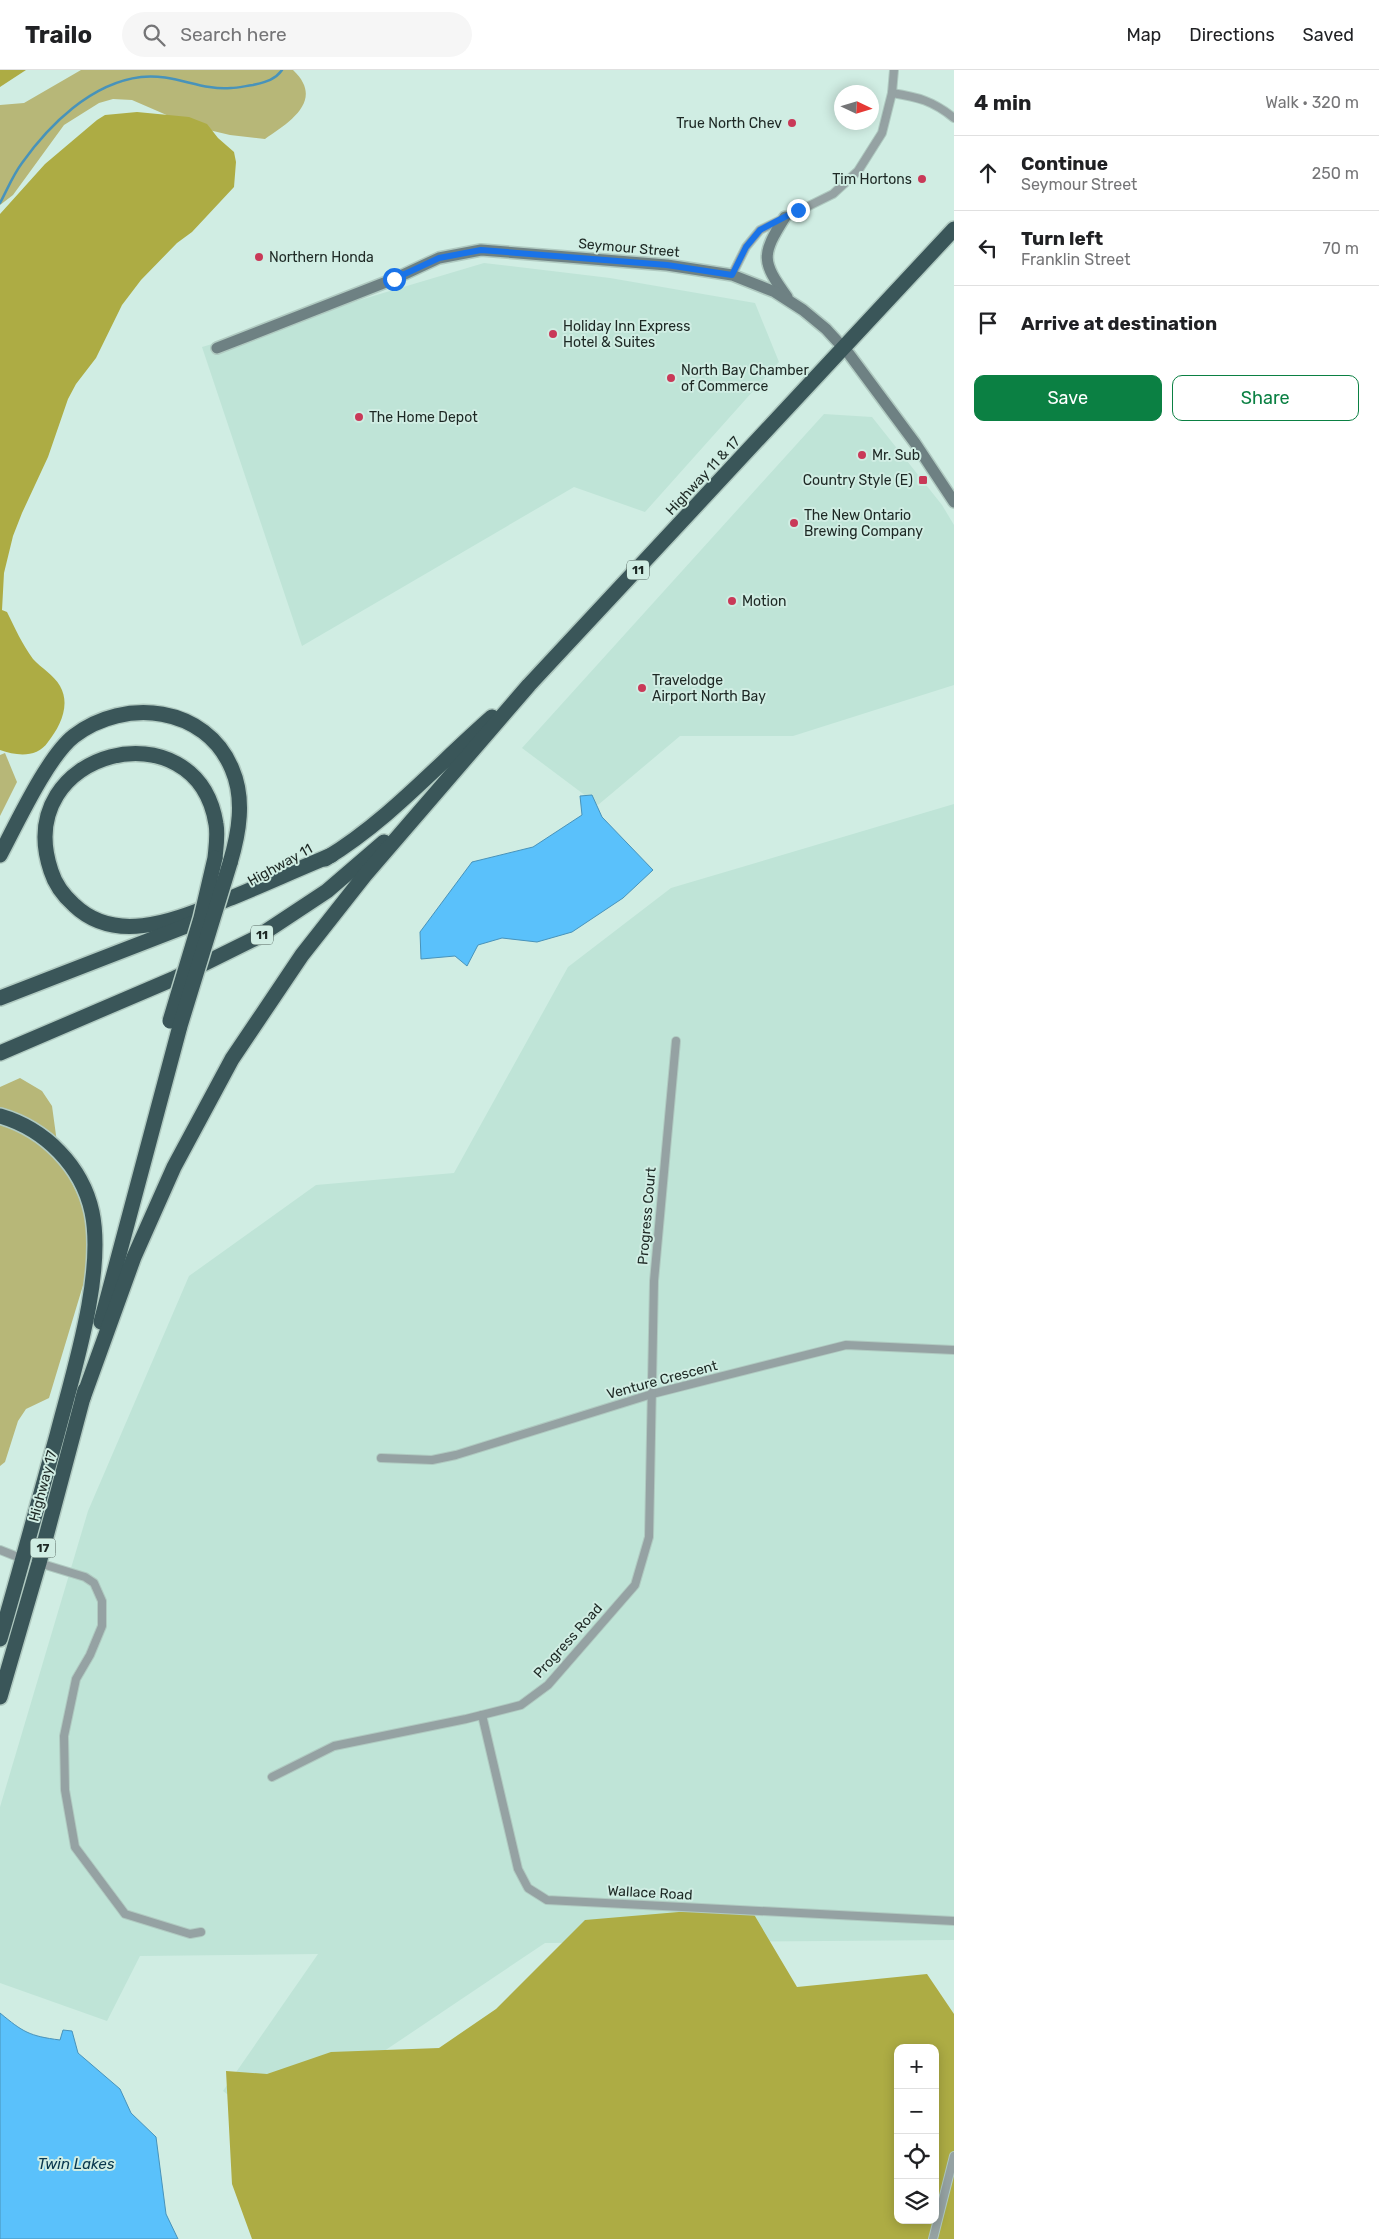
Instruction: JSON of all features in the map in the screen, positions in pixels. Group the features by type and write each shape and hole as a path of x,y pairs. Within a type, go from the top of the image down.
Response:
{"highway":[{"name":"Highway 11 & 17","path":"472,742 529,685 954,229"},
{"path":"0,855 53,760 73,737 86,728 110,717 130,713 151,712 178,718 201,730 211,738 226,758 237,784 239,807 237,833 230,863 175,1023 94,1309 68,1393"},
{"name":"Highway 11","path":"0,998 251,899 332,855 355,839 472,742"},
{"name":"11","path":"0,1053 222,956 291,917 327,891 386,840 472,742"},
{"path":"83,1398 125,1282 160,1197 202,1113 232,1059 278,989 335,910 472,742"},
{"path":"83,1398 201,918 214,858 216,826 209,799 202,787 181,768 156,756 138,753 119,753 94,761 82,769 62,789 49,815 46,829 48,857 57,883 81,912 104,923 118,926 144,926 187,916 332,855"},
{"path":"0,1116 37,1132 63,1155 83,1185 92,1212 95,1240 92,1289 68,1393"},
{"name":"Highway 17","path":"0,1639 68,1393"},
{"name":"Highway 17","path":"0,1697 39,1563 83,1398"},
{"path":"23,1559 39,1563"}],"street":[{"path":"732,275 746,247 760,230 833,194 858,171 882,133 892,93 894,70"},
{"path":"892,93 918,97 939,105 954,118"},
{"path":"786,218 770,241 767,260 774,279 790,301"},
{"name":"Seymour Street","path":"217,348 394,279 439,258 481,250 667,265 732,275 767,288 790,301 814,319 844,348 915,443 954,502"},
{"name":"Progress Court","path":"652,1394 654,1281 676,1041"},
{"name":"Venture Crescent","path":"381,1458 432,1460 456,1455 652,1394 846,1344 954,1350"},
{"name":"Progress Road","path":"272,1777 334,1746 521,1705 548,1685 635,1585 649,1537 652,1394"},
{"path":"0,1550 23,1559"},
{"path":"39,1563 85,1577 94,1583 102,1601 102,1626 94,1647 76,1679 64,1736 65,1790 75,1847 125,1914 190,1934 202,1932"},
{"name":"Wallace Road","path":"482,1714 518,1869 528,1888 547,1900 954,1920"},
{"path":"933,2239 954,2156"}],"shaded area":[{"path":"0,70 26,70 0,87"},
{"path":"81,70 293,70 302,81 306,91 305,101 293,118 265,139 230,135 192,126 132,100 113,99 99,103 64,125 13,195 0,205 0,105 24,103"},
{"path":"137,112 189,117 207,124 218,138 234,152 236,162 234,187 192,232 177,243 141,280 122,305 96,358 76,384 68,399 48,457 13,536 4,573 2,610 7,612 33,659 60,686 63,693 64,708 60,723 43,747 32,753 13,754 0,750 0,214 45,164 97,120 105,115"},
{"path":"484,263 610,278 755,303 779,362 645,512 574,487 302,646 202,347"},
{"path":"824,414 872,417 942,505 954,525 954,685 793,736 680,736 598,805 522,748"},
{"path":"5,753 17,782 0,816 0,755"},
{"path":"954,804 954,1940 545,1943 271,2127 223,2091 318,1954 140,1956 107,2021 0,1983 0,1807 88,1511 189,1276 316,1185 454,1173 568,967 671,888"},
{"path":"20,1078 42,1091 52,1106 59,1157 94,1227 97,1239 49,1398 26,1409 18,1421 5,1462 0,1466 0,1087"},
{"path":"749,1906 797,1987 927,1974 954,2014 954,2239 252,2239 232,2184 226,2071 267,2074 331,2052 439,2048 496,2009 585,1920"}],"water":[{"path":"592,795 602,817 653,870 623,898 572,932 537,942 502,938 478,945 467,966 455,956 421,959 420,932 472,862 533,847 582,815 580,796"},
{"name":"Twin Lakes","path":"0,2013 21,2029 41,2037 60,2040 63,2030 72,2031 78,2053 120,2089 131,2113 156,2137 166,2214 178,2239 0,2239"}],"waterway":[{"path":"0,203 19,168 45,134 73,108 105,88 123,81 153,76 209,87 236,88 269,80 282,70"}],"place":[{"name":"True North Chev","path":"792,123"},
{"name":"Tim Hortons","path":"922,179"},
{"name":"Northern Honda","path":"259,257"},
{"name":"Holiday Inn Express Hotel & Suites","path":"553,334"},
{"name":"North Bay Chamber of Commerce","path":"671,378"},
{"name":"The Home Depot","path":"359,417"},
{"name":"Mr. Sub","path":"862,455"},
{"name":"Country Style (E)","path":"923,480"},
{"name":"The New Ontario Brewing Company","path":"794,523"},
{"name":"Motion","path":"732,601"},
{"name":"Travelodge Airport North Bay","path":"642,688"}],"route":[{"path":"394,279 439,258 481,250 667,265 732,275 746,247 760,230 798,210"}]}
